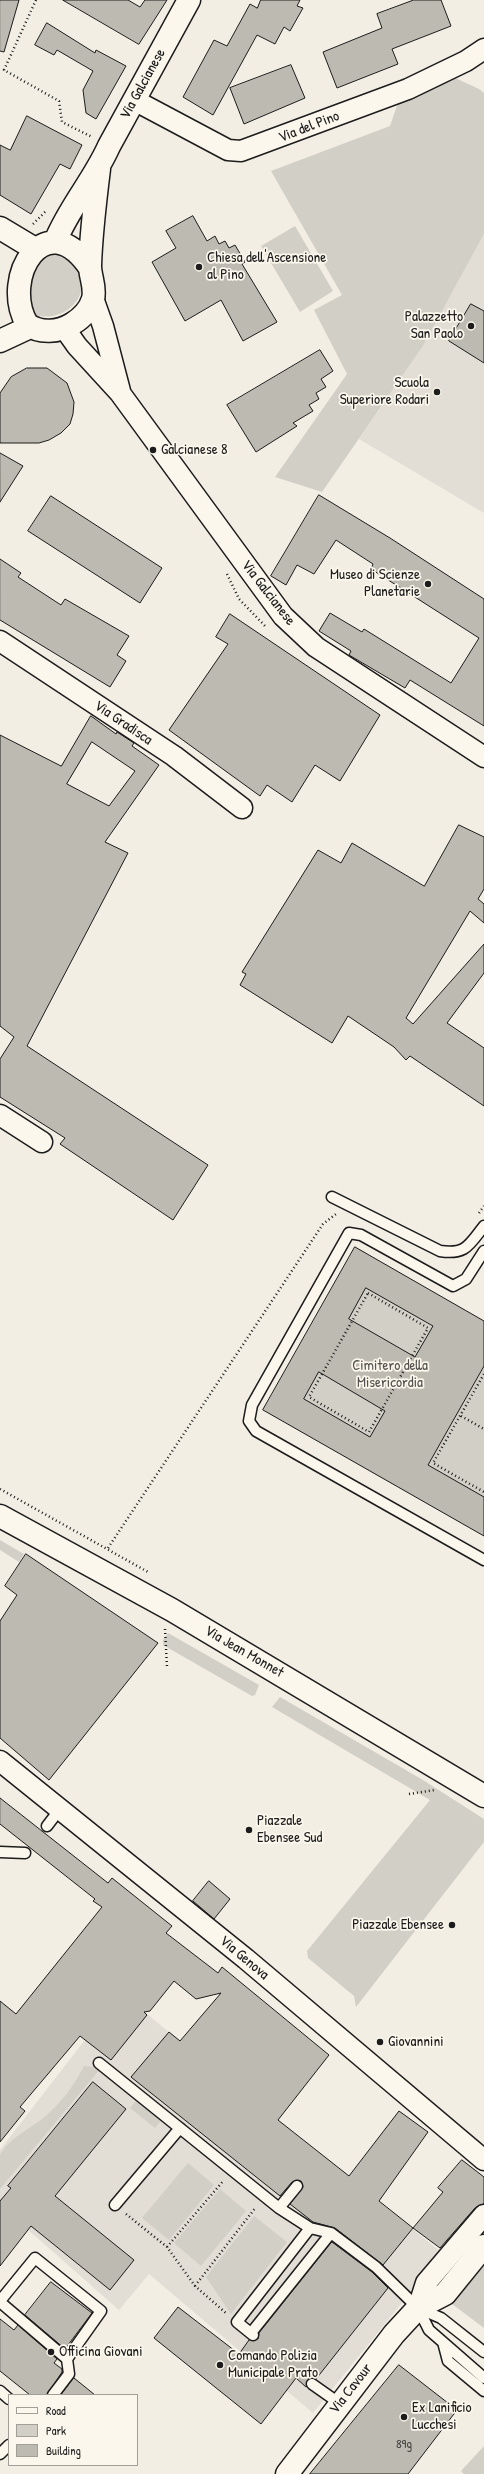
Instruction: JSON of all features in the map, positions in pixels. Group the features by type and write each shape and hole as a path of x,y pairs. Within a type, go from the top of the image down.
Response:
{"street":[{"name":"Via Galcianese","path":"55,242 66,216 99,169 109,146 189,0"},
{"name":"Via del Pino","path":"134,100 228,150 242,151 408,89 466,61 484,49"},
{"name":"Via Galcianese","path":"90,268 74,248 55,242 30,246 16,256 3,285 15,315 30,327 46,331 65,329 80,320 90,306 93,298 94,282 90,268 99,169"},
{"path":"0,228 30,246"},
{"name":"Via Galcianese","path":"93,298 103,326 120,393"},
{"path":"0,341 30,327"},
{"name":"Via Galcianese","path":"65,329 78,346 120,393 282,616 316,647 484,757"},
{"name":"Via Gradisca","path":"0,641 174,756 242,808"},
{"path":"0,1115 42,1142"},
{"name":"Via Jean Monnet","path":"0,1516 172,1610 484,1796"},
{"name":"Via Genova","path":"0,1761 246,1958 484,2160"},
{"name":"Via Cavour","path":"418,2308 426,2283 484,2215"},
{"name":"Via Cavour","path":"290,2470 339,2403 394,2334 418,2308 445,2294 484,2246"}],"lane":[{"path":"332,1197 440,1252 460,1252 467,1247 484,1226"},
{"path":"484,1251 466,1279 453,1286 361,1235 349,1233 252,1405 249,1421 256,1430 484,1560"},
{"path":"47,1826 60,1810"},
{"path":"0,1852 25,1853"},
{"path":"99,2064 279,2208 310,2228 331,2233 375,2269 418,2308 441,2318 484,2352"},
{"path":"114,2205 180,2128"},
{"path":"279,2208 297,2186"},
{"path":"310,2228 237,2322 252,2334 331,2233"},
{"path":"54,2394 69,2374 67,2359 0,2301 35,2258 101,2311 67,2359"},
{"path":"418,2308 429,2330 484,2378"},
{"path":"444,2342 448,2361 484,2391"},
{"path":"312,2384 339,2403"},
{"path":"0,2391 8,2398"},
{"path":"0,2454 8,2446"}],"path":[{"path":"36,0 4,70 59,101 62,122 109,146"},
{"path":"368,1293 428,1328 369,1432 309,1397 368,1293"},
{"path":"484,1374 433,1464 484,1492"},
{"path":"460,1416 484,1429"},
{"path":"167,1667 164,1620 172,1610"},
{"path":"167,2247 232,2170"},
{"path":"195,2286 265,2196"},
{"path":"114,2205 167,2247 195,2286 237,2322"}],"shaded area":[{"name":"Scuola Superiore Rodari","path":"484,234 484,513 359,439 423,346"},
{"path":"121,1993 442,2253 313,2413 149,2274 119,2310 0,2205 0,2150"}],"green space":[{"path":"451,76 479,89 484,93 484,234 423,346 322,492 275,477 347,374 314,310 342,295 271,171 390,126 398,103"},
{"path":"295,226 333,291 300,312 261,246"},
{"path":"51,251 69,259 79,271 82,281 81,292 69,309 59,314 47,317 34,315 18,271"},
{"name":"Cimitero della Misericordia","path":"355,1247 484,1321 484,1536 263,1410"},
{"path":"0,1540 24,1554 19,1562 0,1550"},
{"path":"168,1633 259,1685 255,1695 252,1696 163,1645 163,1640"},
{"path":"280,1697 423,1780 484,1819 484,1842 356,2007 354,1996 308,1958 307,1951 430,1800 272,1707"},
{"path":"84,2066 101,2068 0,2189 0,2155 4,2148 16,2137 43,2118 60,2102 77,2079"},
{"path":"139,2097 164,2117 155,2128 130,2108"},
{"path":"188,2163 214,2185 169,2240 142,2218"},
{"path":"220,2189 246,2211 201,2266 174,2243"},
{"path":"254,2216 287,2242 231,2314 206,2277"},
{"path":"484,2265 484,2328 452,2304"},
{"path":"484,2446 484,2474 464,2474 461,2471"}],"building":[{"path":"0,0 19,0 4,52 0,51"},
{"path":"63,0 128,0 140,7 145,0 167,0 139,44"},
{"path":"261,0 300,0 297,6 303,8 290,31 284,27 275,44 257,35 213,115 183,97 214,40 227,46 250,4 257,8"},
{"path":"414,0 441,0 451,26 392,49 398,64 337,88 323,52 382,28 377,14"},
{"path":"47,23 95,53 96,50 126,66 96,119 86,113 83,90 93,71 57,50 54,55 35,45"},
{"path":"291,65 305,98 244,124 230,88"},
{"path":"27,116 82,145 70,169 60,164 31,214 0,195 0,145 10,150"},
{"name":"Chiesa dell'Ascensione al Pino","path":"193,216 207,241 215,236 219,244 225,241 229,248 235,245 245,262 242,264 277,322 243,341 221,300 185,321 152,262 176,248 166,231"},
{"name":"Palazzetto San Paolo","path":"471,304 484,311 484,363 449,341"},
{"path":"320,350 333,371 321,379 326,387 316,393 319,399 309,405 313,411 293,423 297,426 256,452 227,405"},
{"path":"27,368 47,368 67,383 74,402 70,424 61,433 49,440 39,443 0,443 0,393 11,377"},
{"path":"0,453 23,466 0,502"},
{"path":"319,495 390,538 484,599 484,726 410,680 405,688 349,655 351,651 319,631 330,613 362,632 364,629 451,683 479,638 371,569 373,564 336,540 314,574 297,565 286,585 271,576"},
{"path":"51,496 162,568 140,603 28,531"},
{"path":"0,559 21,573 18,577 61,605 65,599 129,636 117,655 126,661 110,687 0,620"},
{"path":"230,614 380,715 340,781 315,765 292,802 267,785 260,796 169,730 228,644 216,637"},
{"path":"91,716 116,734 117,732 134,743 132,746 159,765 105,842 128,853 27,1046 208,1165 173,1220 60,1144 65,1138 0,1097 0,1059 14,1037 0,1026 0,735 61,766","holes":["92,742 135,771 109,806 67,784"]},
{"path":"459,825 484,837 484,889 478,899 484,904 484,923 470,911 406,1018 413,1024 484,944 484,973 447,1023 484,1048 484,1106 410,1056 406,1060 394,1047 348,1016 332,1043 240,985 246,974 242,972 318,850 341,863 352,843 424,886"},
{"name":"Cimitero della Misericordia","path":"355,1247 484,1321 484,1366 428,1465 484,1497 484,1536 263,1410","holes":["366,1288 433,1326 415,1357 349,1319","319,1372 385,1411 370,1437 304,1399"]},
{"path":"26,1554 158,1643 49,1780 0,1738 0,1621 17,1595 5,1586"},
{"path":"0,1798 108,1883 112,1878 172,1926 166,1933 218,1973 222,1967 329,2055 278,2120 349,2176 399,2111 428,2132 379,2201 413,2228 383,2265 335,2228 313,2222 290,2204 303,2187 301,2181 292,2182 280,2196 131,2077 169,2032 180,2041 221,1993 196,1999 174,1981 150,2011 144,2012 147,2015 111,2060 80,2036 20,2107 25,2111 0,2142 0,2001 16,2014 102,1907 93,1901 95,1899 0,1824"},
{"path":"209,1881 230,1899 214,1919 193,1901"},
{"path":"93,2082 126,2109 55,2196 134,2260 110,2290 31,2226 0,2266 0,2201 11,2188 8,2186"},
{"path":"462,2160 484,2177 484,2204 475,2208 440,2248 413,2228 443,2192 438,2188"},
{"path":"332,2242 372,2272 388,2288 316,2379 309,2378 306,2387 296,2378 261,2424 154,2338 178,2307 239,2354 249,2340 258,2339 259,2333"},
{"path":"51,2282 92,2313 65,2349 25,2315"},
{"path":"0,2319 14,2330 18,2325 57,2359 54,2363 62,2369 62,2372 48,2394 29,2394 0,2371"},
{"name":"Ex Lanificio Lucchesi","path":"399,2365 457,2410 408,2474 310,2474"},
{"path":"74,2378 94,2394 62,2394"}],"place":[{"name":"Chiesa dell'Ascensione al Pino","path":"199,267"},
{"name":"Palazzetto San Paolo","path":"471,326"},
{"name":"Scuola Superiore Rodari","path":"437,392"},
{"name":"Galcianese 8","path":"153,450"},
{"name":"Museo di Scienze Planetarie","path":"428,584"},
{"name":"Piazzale Ebensee Sud","path":"249,1830"},
{"name":"Piazzale Ebensee","path":"452,1925"},
{"name":"Giovannini","path":"380,2042"},
{"name":"Officina Giovani","path":"51,2352"},
{"name":"Comando Polizia Municipale Prato","path":"220,2365"},
{"name":"Ex Lanificio Lucchesi","path":"404,2417"}]}
